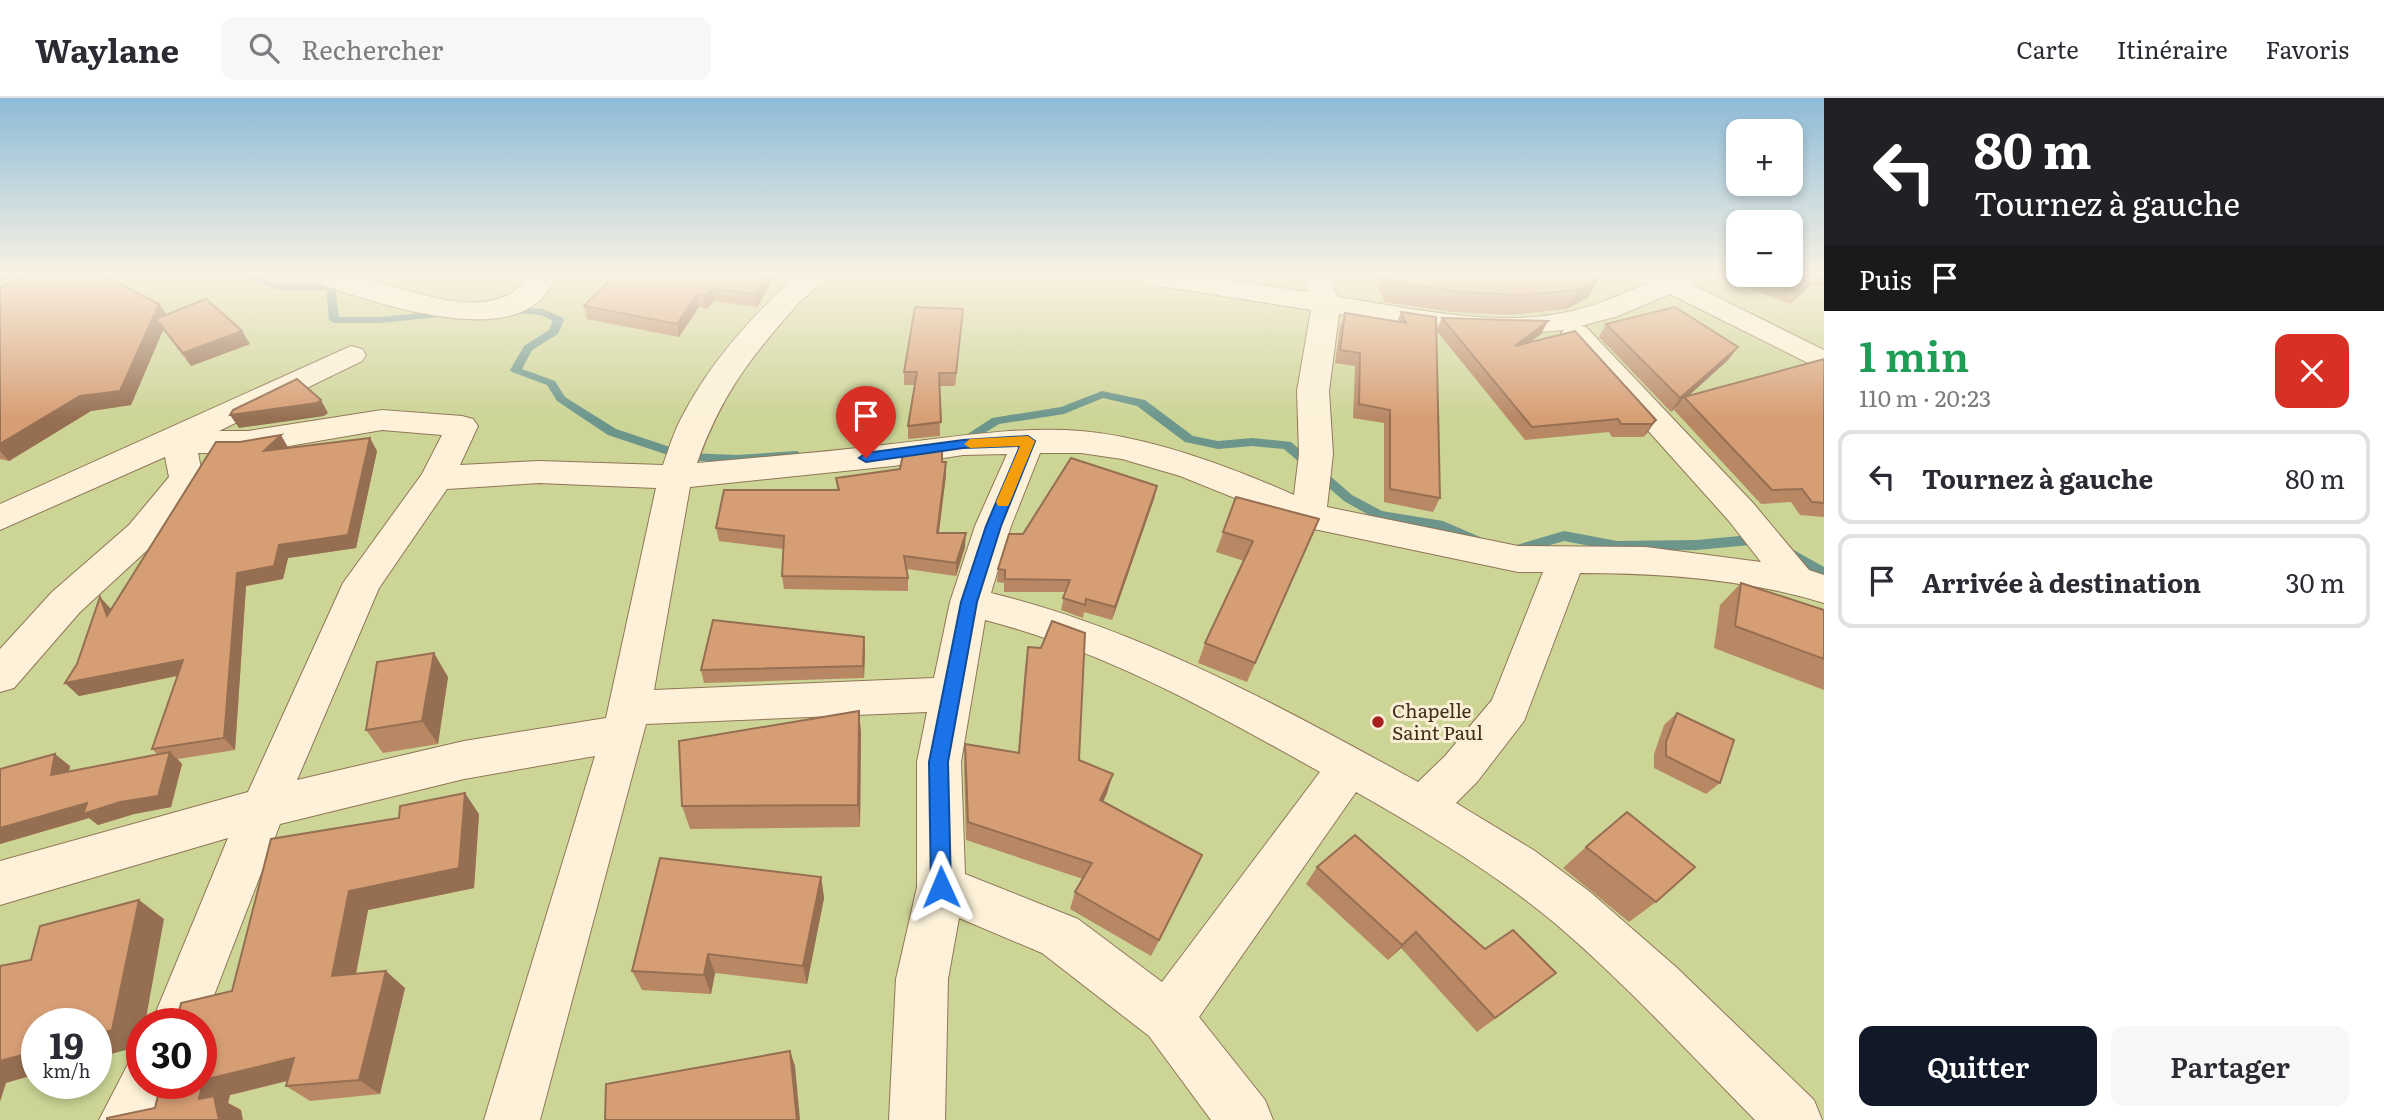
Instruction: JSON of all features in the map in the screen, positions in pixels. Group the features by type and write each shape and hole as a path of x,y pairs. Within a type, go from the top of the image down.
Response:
{"street":[{"path":"512,1120 625,721 682,459 698,416 722,376 766,324"},
{"path":"1310,506 1316,454 1313,391 1319,324"},
{"path":"1475,324 1517,327 1543,324"},
{"path":"1567,324 1810,585"},
{"path":"1754,324 1824,362"},
{"path":"0,518 171,442 351,355"},
{"path":"171,442 248,443 382,420 462,426 437,478 362,583 263,808 183,1008"},
{"path":"917,1120 922,979 941,887 939,762 969,602 993,526 1028,441"},
{"path":"0,676 66,602 142,534 186,479 181,451 171,442"},
{"path":"437,478 682,459 893,455 963,444 1081,442 1124,449 1192,468 1257,492 1518,559 1646,560 1810,585"},
{"path":"1422,807 1461,769 1509,709 1567,559"},
{"path":"969,602 1026,614 1196,684 1466,832 1572,907 1794,1120"},
{"path":"0,883 263,808 625,721 952,694"},
{"path":"1167,1018 1349,767"},
{"path":"941,887 1060,936 1167,1018 1245,1120"},
{"path":"127,1120 138,1099"}],"green space":[{"path":"0,324 1824,324 1824,1120 0,1120"}],"building":[{"path":"0,324 150,324 120,391 80,396 0,444"},
{"path":"160,324 234,324 242,331 183,353"},
{"path":"912,324 961,324 956,373 939,373 941,422 908,426 917,372 904,372"},
{"path":"1344,324 1436,324 1440,498 1390,489 1390,410 1359,404 1360,353 1340,350"},
{"path":"1447,324 1544,324 1515,346 1575,331 1656,420 1652,424 1621,424 1618,419 1532,427"},
{"path":"1606,324 1701,324 1738,347 1680,398"},
{"path":"1824,359 1824,503 1812,502 1802,489 1772,490 1684,397"},
{"path":"297,379 321,400 317,403 230,415 233,410"},
{"path":"281,435 264,451 370,438 348,535 279,545 274,566 237,573 224,738 152,749 183,660 65,683 77,664 100,597 107,616 216,442 240,442"},
{"path":"942,448 942,462 946,462 937,533 966,533 956,563 904,556 908,578 782,576 784,536 716,528 724,490 839,490 836,478 900,469 903,454"},
{"path":"1071,458 1157,486 1115,607 1086,599 1085,605 1063,598 1070,580 1005,579 1005,570 998,569 1009,534 1023,534"},
{"path":"1236,497 1319,519 1255,663 1205,643 1253,541 1223,532"},
{"path":"1741,583 1824,610 1824,659 1735,626"},
{"path":"713,620 864,637 863,666 701,670"},
{"path":"1052,621 1085,633 1079,760 1113,774 1100,800 1202,855 1159,940 1075,892 1092,863 968,822 965,744 1019,753 1028,647 1041,648"},
{"path":"434,653 422,721 366,730 377,662"},
{"path":"859,711 858,805 682,806 679,741"},
{"path":"1677,713 1734,740 1720,783 1666,756 1666,742"},
{"path":"170,752 158,796 120,802 83,814 87,803 0,828 0,769 55,754 51,775"},
{"path":"465,793 459,868 349,891 332,976 386,971 359,1080 286,1086 294,1058 217,1077 217,1008 180,1008 181,1003 232,991 271,839 399,818 400,806"},
{"path":"1627,812 1695,867 1656,902 1586,847"},
{"path":"1355,835 1485,949 1513,930 1556,973 1495,1018 1416,932 1402,945 1317,867"},
{"path":"660,858 821,877 803,966 708,954 704,975 632,971"},
{"path":"139,900 112,1030 112,1008 21,1008 21,1055 0,1061 0,966 31,960 40,926"},
{"path":"790,1051 797,1120 605,1120 606,1084"},
{"path":"157,1099 215,1099 219,1120 107,1120 155,1108"}],"waterway":[{"path":"557,324 554,332 528,348 516,370 551,383 561,399 612,432 687,457 737,459 797,455"},
{"path":"960,443 996,421 1064,410 1102,394 1141,403 1189,439 1218,445 1252,442 1287,445 1348,498 1379,515 1443,526 1482,543"},
{"path":"1515,550 1564,536 1617,546 1697,545 1761,539"},
{"path":"1783,549 1824,573"}],"slow traffic":[{"path":"970,444 1028,441 1003,502"}],"place":[{"name":"Chapelle Saint Paul","path":"1378,722"}],"route":[{"path":"866,458 963,444 1028,441 993,526 969,602 939,762 941,887"}]}
